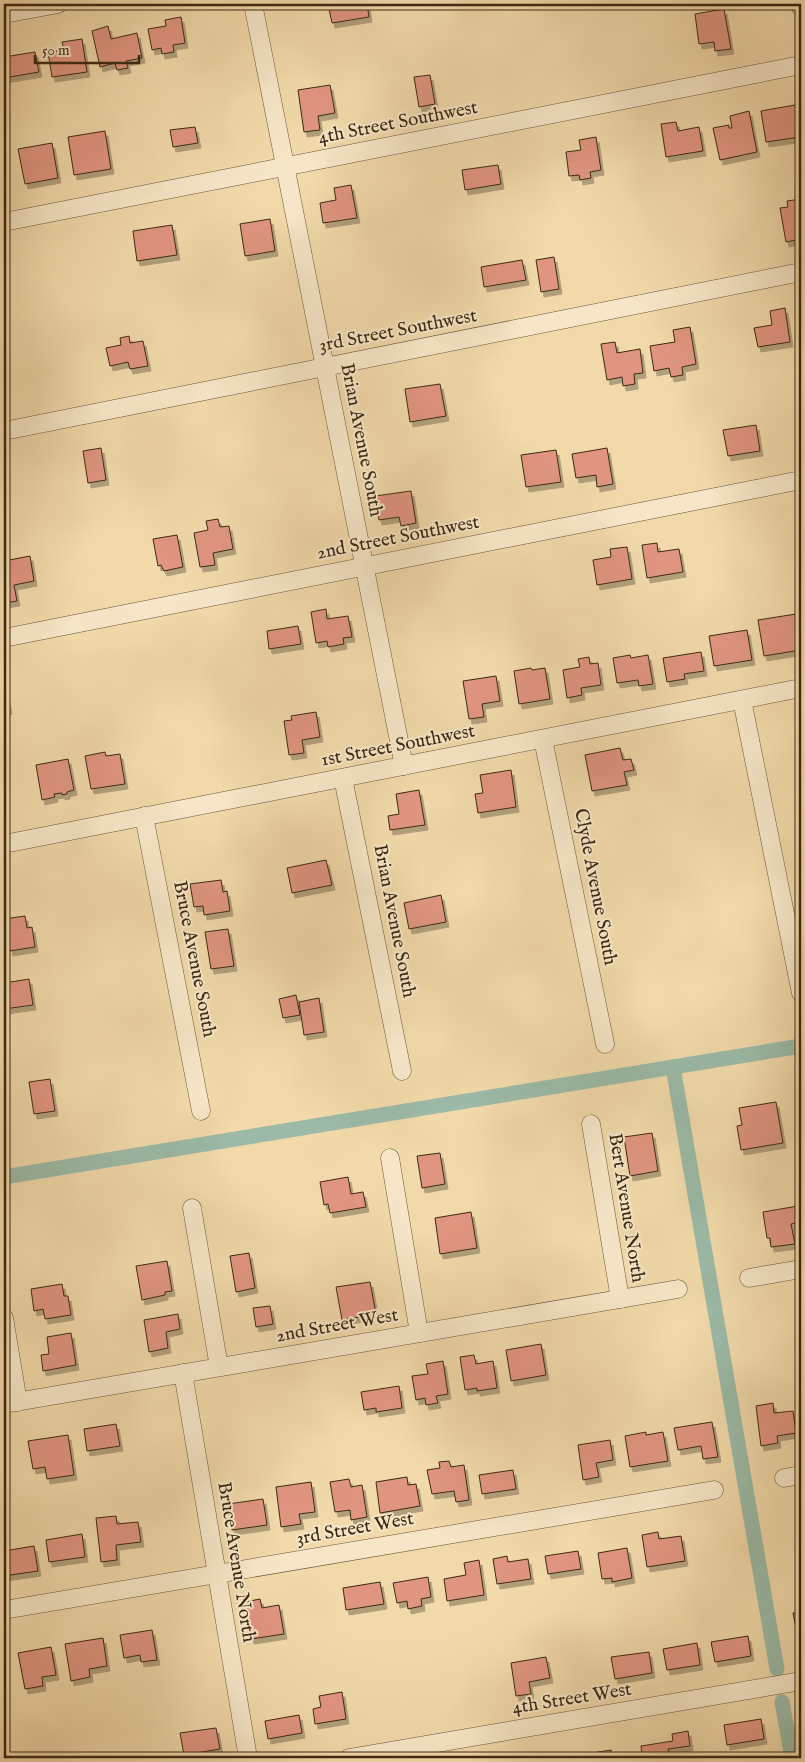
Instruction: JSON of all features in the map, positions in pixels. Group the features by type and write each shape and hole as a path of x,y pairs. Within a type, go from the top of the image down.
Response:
{"street":[{"path":"4,14 58,4"},
{"name":"Brian Avenue South","path":"253,4 404,766"},
{"name":"4th Street Southwest","path":"4,222 801,65"},
{"name":"3rd Street Southwest","path":"4,431 801,272"},
{"name":"2nd Street Southwest","path":"4,638 801,480"},
{"name":"1st Street Southwest","path":"4,844 801,688"},
{"path":"742,700 801,993"},
{"name":"Clyde Avenue South","path":"543,739 605,1044"},
{"name":"Brian Avenue South","path":"343,778 402,1071"},
{"name":"Bruce Avenue South","path":"144,816 201,1111"},
{"name":"Bert Avenue North","path":"591,1124 620,1299"},
{"path":"390,1158 419,1333"},
{"path":"192,1208 219,1367"},
{"path":"749,1278 801,1269"},
{"name":"2nd Street West","path":"11,1403 678,1289"},
{"path":"4,1318 11,1403"},
{"name":"Bruce Avenue North","path":"183,1373 248,1758"},
{"path":"784,1478 801,1475"},
{"name":"3rd Street West","path":"4,1610 714,1490"},
{"name":"4th Street West","path":"349,1758 801,1681"}],"building":[{"path":"328,4 367,4 369,17 332,23"},
{"path":"724,9 731,49 715,51 714,42 699,44 695,14"},
{"path":"181,17 185,43 173,45 174,52 162,54 161,48 152,50 148,29 166,26 165,20"},
{"path":"108,26 111,39 137,33 142,58 126,61 128,68 117,70 115,63 100,67 92,31"},
{"path":"82,39 87,72 52,77 48,52 64,50 62,42"},
{"path":"35,52 39,72 4,78 4,57"},
{"path":"430,75 435,104 419,107 414,77"},
{"path":"330,85 335,113 318,116 320,130 304,132 298,90"},
{"path":"795,105 800,137 766,142 761,111"},
{"path":"749,111 757,152 720,160 713,128 729,125 729,128 732,128 730,116"},
{"path":"676,122 678,131 699,127 703,151 666,157 661,124"},
{"path":"195,127 198,143 173,147 170,130"},
{"path":"105,131 111,169 74,175 68,137"},
{"path":"596,137 601,170 590,172 591,178 580,180 579,175 569,176 566,152 581,150 579,140"},
{"path":"52,143 58,178 25,184 18,149"},
{"path":"498,165 501,184 465,190 462,170"},
{"path":"351,185 357,218 323,223 320,203 336,200 334,188"},
{"path":"801,199 801,239 786,242 780,208 788,207 787,201"},
{"path":"270,219 275,251 245,256 240,224"},
{"path":"172,225 177,255 137,261 133,231"},
{"path":"554,257 559,289 541,292 536,260"},
{"path":"522,260 526,280 484,287 481,267"},
{"path":"785,308 790,342 758,347 754,328 772,325 770,311"},
{"path":"690,327 696,364 682,367 683,375 671,377 669,368 654,371 650,346 675,342 673,330"},
{"path":"129,336 130,343 143,341 148,366 130,369 128,362 110,366 106,348 121,345 120,338"},
{"path":"615,342 617,353 640,349 643,373 634,374 635,384 623,386 622,377 607,380 601,344"},
{"path":"440,384 446,416 410,422 405,389"},
{"path":"756,425 760,451 728,456 723,430"},
{"path":"101,448 106,480 88,483 83,451"},
{"path":"607,448 613,484 597,487 596,475 576,478 572,454"},
{"path":"556,450 561,482 526,487 521,455"},
{"path":"411,491 416,523 401,526 399,517 379,520 375,496"},
{"path":"218,519 220,527 229,526 233,549 213,553 215,565 200,567 194,533 208,530 206,521"},
{"path":"177,535 183,567 164,571 161,565 158,566 153,539"},
{"path":"657,543 658,552 679,549 683,572 647,578 642,545"},
{"path":"627,547 632,579 597,585 593,560 611,557 610,549"},
{"path":"30,556 34,581 14,585 17,601 4,603 4,561"},
{"path":"326,609 327,619 348,616 352,637 343,638 344,644 328,647 327,641 316,643 311,612"},
{"path":"796,614 801,650 764,656 758,620"},
{"path":"298,626 301,644 269,649 267,631"},
{"path":"747,630 752,660 714,666 709,636"},
{"path":"701,652 704,671 684,674 685,679 667,682 663,658"},
{"path":"630,655 631,658 648,655 653,684 639,686 638,680 617,683 613,658"},
{"path":"589,657 590,664 598,663 601,685 581,688 582,695 567,698 563,670 580,667 578,659"},
{"path":"531,668 532,670 545,668 550,699 519,704 514,671"},
{"path":"496,676 500,701 482,704 484,717 469,719 463,681"},
{"path":"6,693 9,709 4,710 4,694"},
{"path":"316,712 320,737 302,740 304,753 289,755 284,721 292,720 291,716"},
{"path":"620,748 623,760 631,759 634,770 624,772 627,785 592,791 585,755"},
{"path":"105,752 106,756 120,754 125,784 91,789 85,756"},
{"path":"68,759 74,790 62,795 62,793 54,794 55,797 42,800 36,765"},
{"path":"511,770 516,807 478,813 475,794 483,793 480,775"},
{"path":"419,790 425,825 390,830 388,816 399,814 396,794"},
{"path":"326,860 332,885 292,893 287,868"},
{"path":"221,880 223,892 227,891 230,911 204,915 203,906 194,907 190,884"},
{"path":"441,895 446,922 409,929 404,903"},
{"path":"25,916 27,928 32,927 35,947 10,951 7,935 4,936 4,919"},
{"path":"228,929 234,966 211,969 205,932"},
{"path":"29,979 33,1005 4,1009 4,983"},
{"path":"296,995 300,1015 283,1018 279,999"},
{"path":"319,998 324,1032 304,1035 299,1002"},
{"path":"50,1079 55,1111 34,1114 29,1082"},
{"path":"776,1102 783,1143 741,1150 737,1126 742,1125 739,1108"},
{"path":"652,1133 658,1171 630,1176 624,1137"},
{"path":"440,1153 445,1184 422,1188 417,1156"},
{"path":"348,1177 351,1194 363,1192 366,1207 330,1213 328,1204 324,1205 320,1182"},
{"path":"798,1206 800,1222 791,1224 795,1244 771,1247 770,1238 767,1238 763,1212"},
{"path":"471,1212 477,1248 440,1254 435,1218"},
{"path":"249,1253 255,1288 236,1292 230,1256"},
{"path":"167,1261 172,1291 165,1292 165,1295 142,1300 136,1266"},
{"path":"370,1282 376,1314 342,1320 336,1287"},
{"path":"62,1284 64,1296 68,1296 71,1315 45,1319 43,1309 34,1311 31,1289"},
{"path":"270,1306 273,1324 256,1327 253,1308"},
{"path":"178,1314 180,1329 166,1332 168,1348 149,1352 144,1320"},
{"path":"71,1333 76,1365 43,1371 41,1355 49,1354 47,1337"},
{"path":"541,1344 546,1375 511,1381 506,1350"},
{"path":"474,1355 476,1364 493,1361 497,1388 477,1391 477,1388 465,1390 460,1357"},
{"path":"443,1361 448,1394 436,1396 438,1403 426,1405 425,1398 416,1400 412,1376 428,1374 426,1364"},
{"path":"399,1386 402,1408 376,1412 376,1408 364,1410 361,1392"},
{"path":"773,1403 774,1413 793,1411 796,1433 777,1436 778,1443 761,1446 756,1406"},
{"path":"712,1422 718,1457 703,1459 701,1446 678,1450 674,1428"},
{"path":"116,1424 120,1446 87,1451 84,1429"},
{"path":"646,1432 646,1435 663,1432 668,1461 630,1467 625,1436"},
{"path":"68,1435 74,1475 47,1479 45,1467 33,1469 28,1441"},
{"path":"610,1440 613,1460 596,1463 599,1477 583,1480 578,1445"},
{"path":"449,1461 451,1467 464,1465 469,1500 456,1502 454,1491 432,1494 427,1470 440,1468 439,1462"},
{"path":"513,1470 516,1489 482,1494 479,1475"},
{"path":"407,1477 408,1485 416,1484 420,1506 380,1513 376,1482"},
{"path":"349,1479 351,1487 362,1485 367,1517 351,1520 350,1510 335,1512 330,1482"},
{"path":"311,1482 315,1512 299,1514 301,1524 281,1527 276,1487"},
{"path":"263,1499 267,1525 232,1530 228,1504"},
{"path":"116,1516 117,1524 138,1522 141,1542 116,1545 117,1560 101,1562 96,1518"},
{"path":"658,1532 659,1539 681,1536 685,1561 647,1567 642,1535"},
{"path":"82,1534 85,1557 49,1562 46,1540"},
{"path":"34,1546 38,1571 4,1576 4,1551"},
{"path":"627,1548 632,1578 612,1582 612,1578 602,1579 598,1553"},
{"path":"578,1551 581,1569 548,1574 545,1556"},
{"path":"507,1556 508,1562 528,1559 531,1579 497,1584 493,1559"},
{"path":"479,1560 484,1595 447,1601 444,1579 466,1575 464,1563"},
{"path":"428,1577 431,1597 421,1599 422,1606 408,1609 407,1601 397,1603 393,1583"},
{"path":"380,1582 384,1604 346,1610 343,1588"},
{"path":"260,1599 262,1608 279,1605 284,1634 251,1639 245,1602"},
{"path":"801,1612 801,1648 800,1648 793,1613"},
{"path":"152,1630 157,1660 141,1662 140,1655 124,1658 120,1635"},
{"path":"748,1636 751,1656 715,1662 711,1642"},
{"path":"103,1638 107,1666 89,1669 90,1677 71,1681 65,1644"},
{"path":"697,1643 700,1665 667,1670 663,1649"},
{"path":"51,1647 56,1675 42,1677 43,1686 25,1689 18,1653"},
{"path":"649,1652 652,1673 615,1679 611,1657"},
{"path":"546,1657 550,1678 529,1682 531,1694 516,1696 511,1663"},
{"path":"342,1692 346,1719 315,1724 313,1709 321,1707 319,1696"},
{"path":"299,1715 302,1733 268,1739 265,1721"},
{"path":"761,1719 764,1739 727,1745 724,1725"},
{"path":"216,1728 220,1749 184,1755 180,1733"},
{"path":"688,1731 690,1746 668,1749 670,1758 642,1758 641,1746 673,1741 672,1734"},
{"path":"611,1750 612,1758 580,1758 580,1755"}],"waterway":[{"path":"4,1177 801,1046"},
{"path":"673,1067 777,1669"},
{"path":"782,1702 792,1758"}]}
